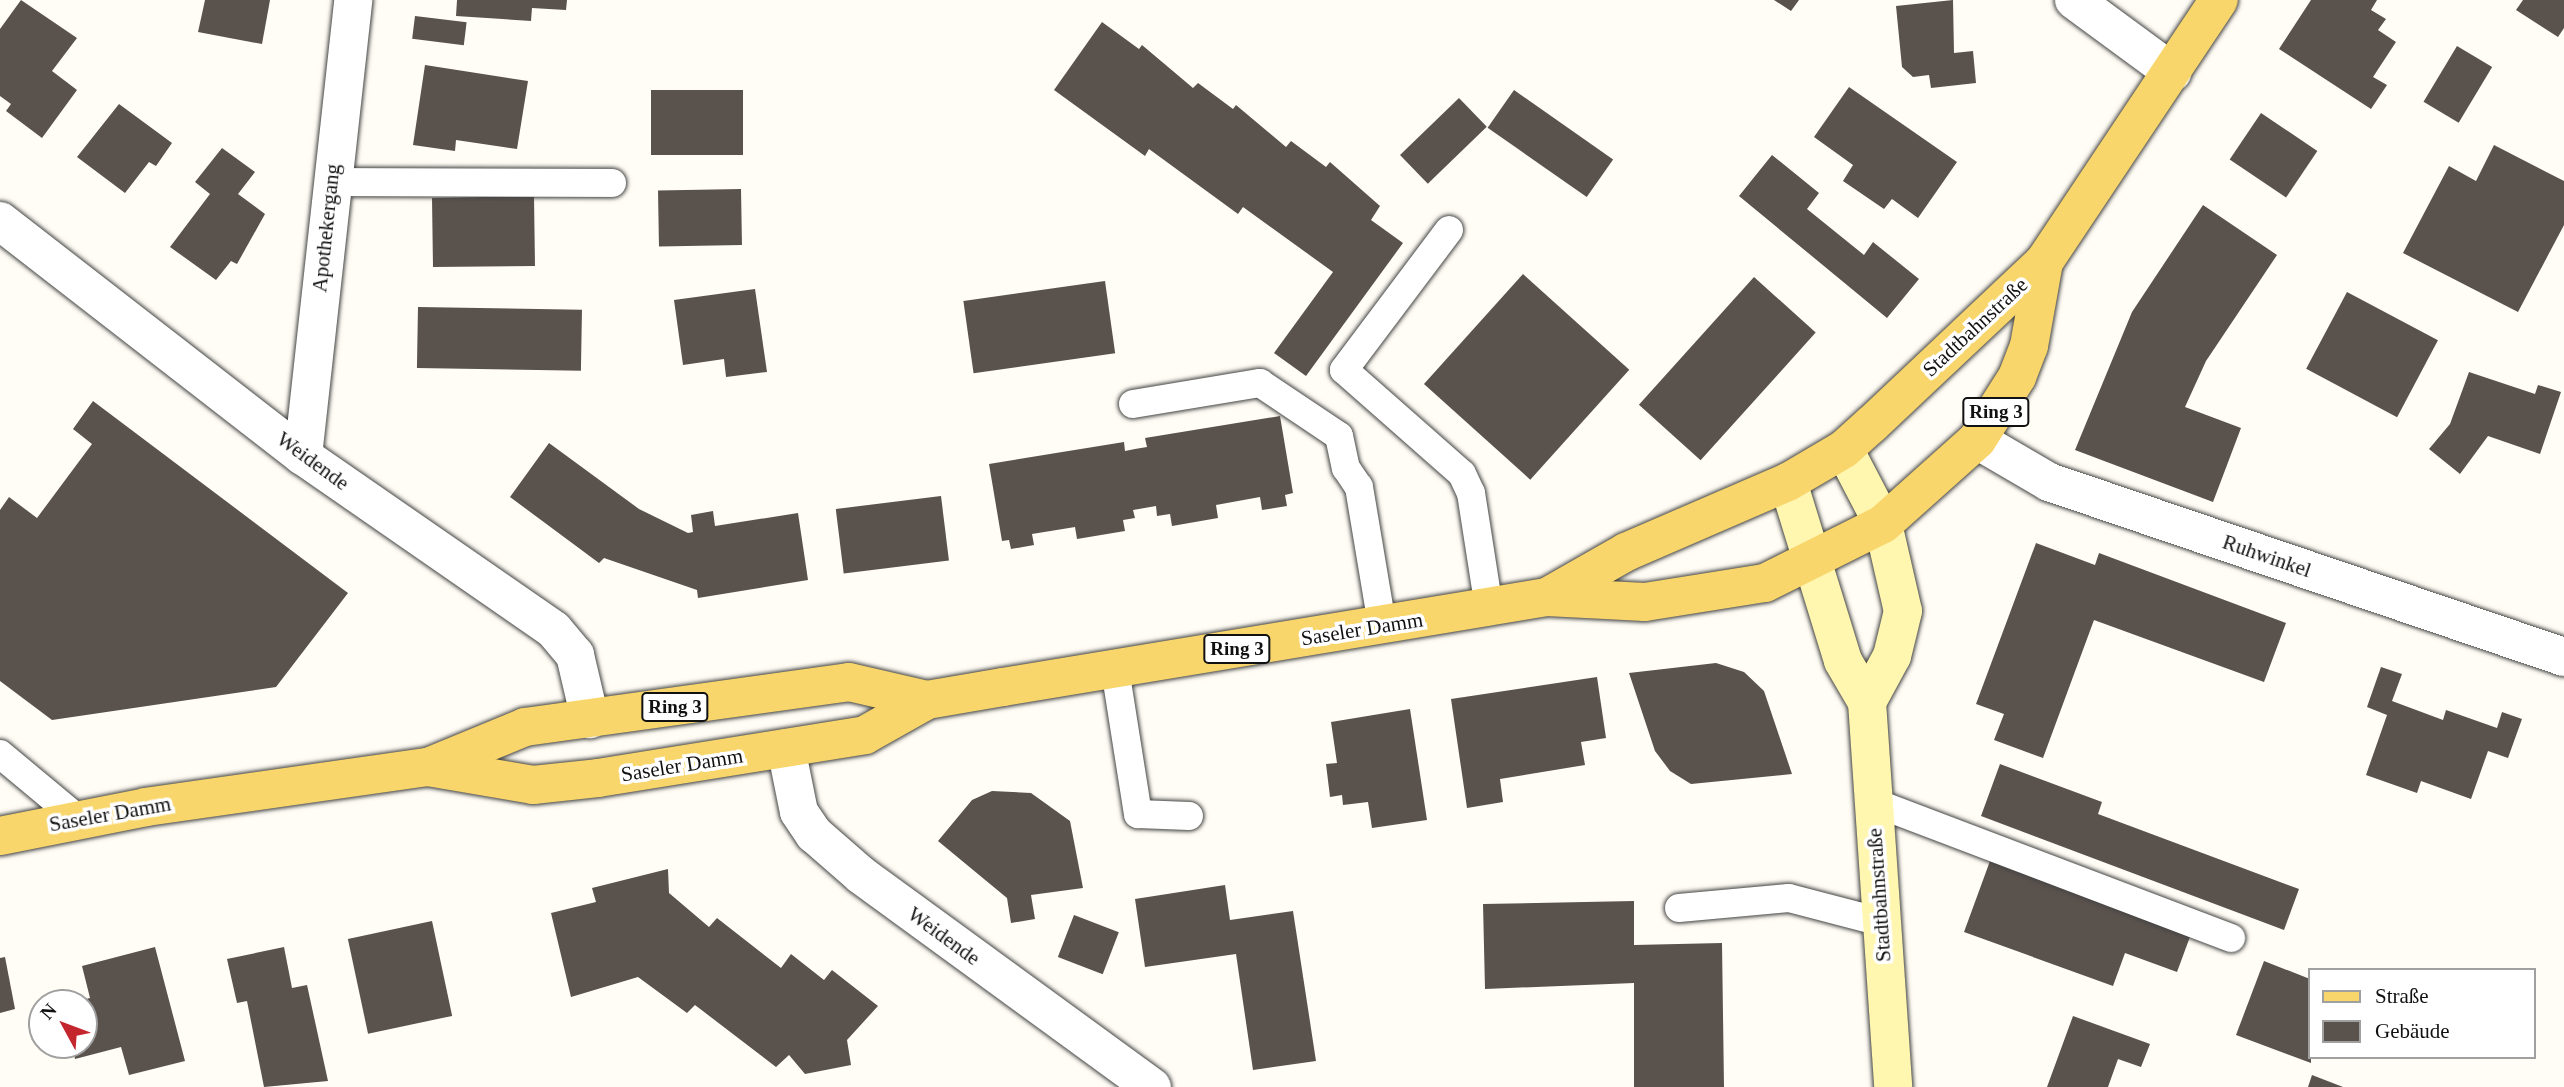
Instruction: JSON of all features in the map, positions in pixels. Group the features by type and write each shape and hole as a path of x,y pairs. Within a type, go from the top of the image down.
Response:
{"main road":[{"name":"Stadtbahnstraße","path":"1844,449 2044,262 2219,0"},
{"name":"Stadtbahnstraße","path":"1883,524 1977,440 2017,377 2029,346 2044,262"},
{"name":"Saseler Damm","path":"1547,597 1626,552 1788,482 1844,449"},
{"name":"Saseler Damm","path":"428,767 533,785 865,735 927,700 1547,597 1645,602 1699,597 1765,583 1815,561 1883,524"},
{"name":"Saseler Damm","path":"0,836 78,819 428,767 525,727 849,682 927,700"}],"street":[{"name":"Apothekergang","path":"303,456 353,0"},
{"path":"2074,0 2172,72"},
{"name":"Weidende","path":"0,221 303,456 554,630 575,655 590,719"},
{"name":"Ruhwinkel","path":"1977,440 2049,481 2564,657"},
{"path":"1844,449 1883,524 1903,611 1892,656 1867,702"},
{"name":"Stadtbahnstraße","path":"1788,482 1815,561 1843,661 1867,702 1893,1087"},
{"name":"Weidende","path":"786,748 799,812 829,848 1152,1087"}],"lane":[{"path":"331,182 612,183"},
{"path":"1449,230 1344,370 1462,474 1471,493 1489,608"},
{"path":"1133,404 1260,383 1339,436 1346,468 1359,487 1382,625"},
{"path":"1115,669 1138,814 1189,816"},
{"path":"0,754 78,819"},
{"path":"1872,802 2231,937"},
{"path":"1679,908 1789,898 1881,922"}],"building":[{"path":"21,0 77,38 52,71 77,90 42,138 6,111 11,104 0,96 0,29"},
{"path":"205,0 270,0 262,44 198,32"},
{"path":"457,0 567,0 566,10 532,8 531,21 456,16"},
{"path":"1774,0 1799,0 1791,11"},
{"path":"1953,0 1954,53 1973,51 1976,83 1931,88 1929,75 1913,77 1902,67 1896,6"},
{"path":"2311,0 2377,0 2371,10 2386,19 2378,30 2396,42 2373,77 2387,85 2371,109 2279,49"},
{"path":"2523,0 2564,0 2564,28 2558,37 2516,10"},
{"path":"415,16 467,22 464,45 412,39"},
{"path":"1102,22 1139,49 1142,45 1193,88 1198,83 1233,109 1236,105 1286,147 1291,141 1326,167 1330,162 1380,206 1371,220 1403,243 1306,376 1274,353 1333,272 1243,207 1238,214 1149,149 1145,156 1054,90"},
{"path":"2457,46 2492,67 2459,123 2424,102"},
{"path":"425,65 528,81 517,149 456,140 455,151 413,145"},
{"path":"1849,87 1957,162 1918,218 1892,199 1884,209 1843,181 1853,165 1814,137"},
{"path":"651,90 743,90 743,155 651,155"},
{"path":"1514,90 1613,159 1587,197 1488,128"},
{"path":"1459,98 1487,127 1428,184 1400,155"},
{"path":"119,104 172,143 156,166 149,162 125,193 77,157"},
{"path":"2261,113 2317,151 2286,197 2230,159"},
{"path":"2494,145 2564,181 2564,225 2518,312 2403,253 2449,166 2476,181"},
{"path":"222,148 255,172 238,194 265,214 237,264 231,261 216,280 170,247 210,194 195,182"},
{"path":"1772,155 1819,193 1807,209 1864,255 1873,242 1919,279 1887,318 1739,196"},
{"path":"741,189 742,245 659,246 658,190"},
{"path":"534,197 535,266 433,267 432,198"},
{"path":"2203,205 2277,255 2206,361 2185,407 2241,428 2213,502 2075,450 2132,312"},
{"path":"1523,274 1629,370 1530,480 1424,384"},
{"path":"1754,277 1816,333 1701,460 1639,405"},
{"path":"1105,281 1115,353 974,373 963,301"},
{"path":"755,289 767,372 726,377 724,359 683,365 674,300"},
{"path":"2347,292 2438,340 2397,417 2306,369"},
{"path":"418,307 582,310 581,371 417,368"},
{"path":"2469,372 2535,394 2538,385 2561,392 2540,454 2488,436 2460,474 2429,449 2450,424"},
{"path":"93,401 348,593 276,687 52,720 0,681 0,510 9,497 37,518 92,444 73,429"},
{"path":"1280,416 1293,493 1285,495 1287,506 1262,510 1260,497 1216,505 1218,518 1172,526 1170,514 1157,516 1156,506 1133,510 1135,518 1123,520 1125,531 1077,539 1075,527 1032,534 1034,545 1011,549 1009,540 1002,541 989,464 1124,442 1125,451 1147,447 1145,438"},
{"path":"549,443 639,509 688,533 693,532 691,515 713,511 715,526 798,513 808,580 698,598 697,590 604,558 599,563 510,497"},
{"path":"941,496 949,561 844,573 836,509"},
{"path":"2036,543 2095,565 2099,553 2286,623 2264,682 2094,620 2043,758 1994,740 2004,714 1976,704"},
{"path":"1716,663 1744,672 1764,691 1792,774 1691,784 1670,771 1655,751 1629,673"},
{"path":"2381,667 2402,674 2392,701 2443,720 2446,710 2497,728 2502,712 2522,719 2508,758 2488,751 2471,799 2421,781 2417,793 2366,775 2387,715 2367,707"},
{"path":"1597,677 1606,738 1581,742 1585,765 1500,779 1503,802 1467,808 1451,699"},
{"path":"1410,709 1427,820 1372,828 1368,802 1343,805 1342,795 1330,797 1326,764 1337,763 1331,722"},
{"path":"2000,764 2102,802 2098,814 2299,889 2284,930 1981,816"},
{"path":"992,791 1031,793 1070,821 1083,888 1031,895 1035,919 1011,923 1007,898 938,841 972,800"},
{"path":"1990,861 2191,934 2177,972 2125,953 2113,986 1964,932"},
{"path":"668,869 669,893 709,927 717,918 781,968 791,954 824,980 832,970 878,1006 847,1040 851,1065 805,1074 789,1055 776,1067 695,1005 687,1013 638,977 571,997 551,913 596,902 592,888"},
{"path":"1225,885 1230,920 1293,911 1316,1061 1253,1070 1236,954 1145,967 1135,899"},
{"path":"1634,901 1634,945 1722,943 1724,1087 1634,1087 1634,983 1485,989 1483,904"},
{"path":"1074,915 1119,932 1103,974 1058,957"},
{"path":"432,921 452,1016 368,1034 348,939"},
{"path":"155,947 185,1061 129,1075 121,1047 98,1053 98,989 88,989 82,966"},
{"path":"284,947 292,988 307,985 328,1081 264,1087 247,1001 237,1003 227,959"},
{"path":"5,957 15,1009 0,1013 0,958"},
{"path":"2264,961 2308,978 2308,1059 2311,1059 2311,1063 2236,1035"},
{"path":"2073,1016 2150,1044 2141,1067 2118,1059 2108,1087 2047,1087"},
{"path":"2312,1075 2343,1087 2308,1087"}]}
